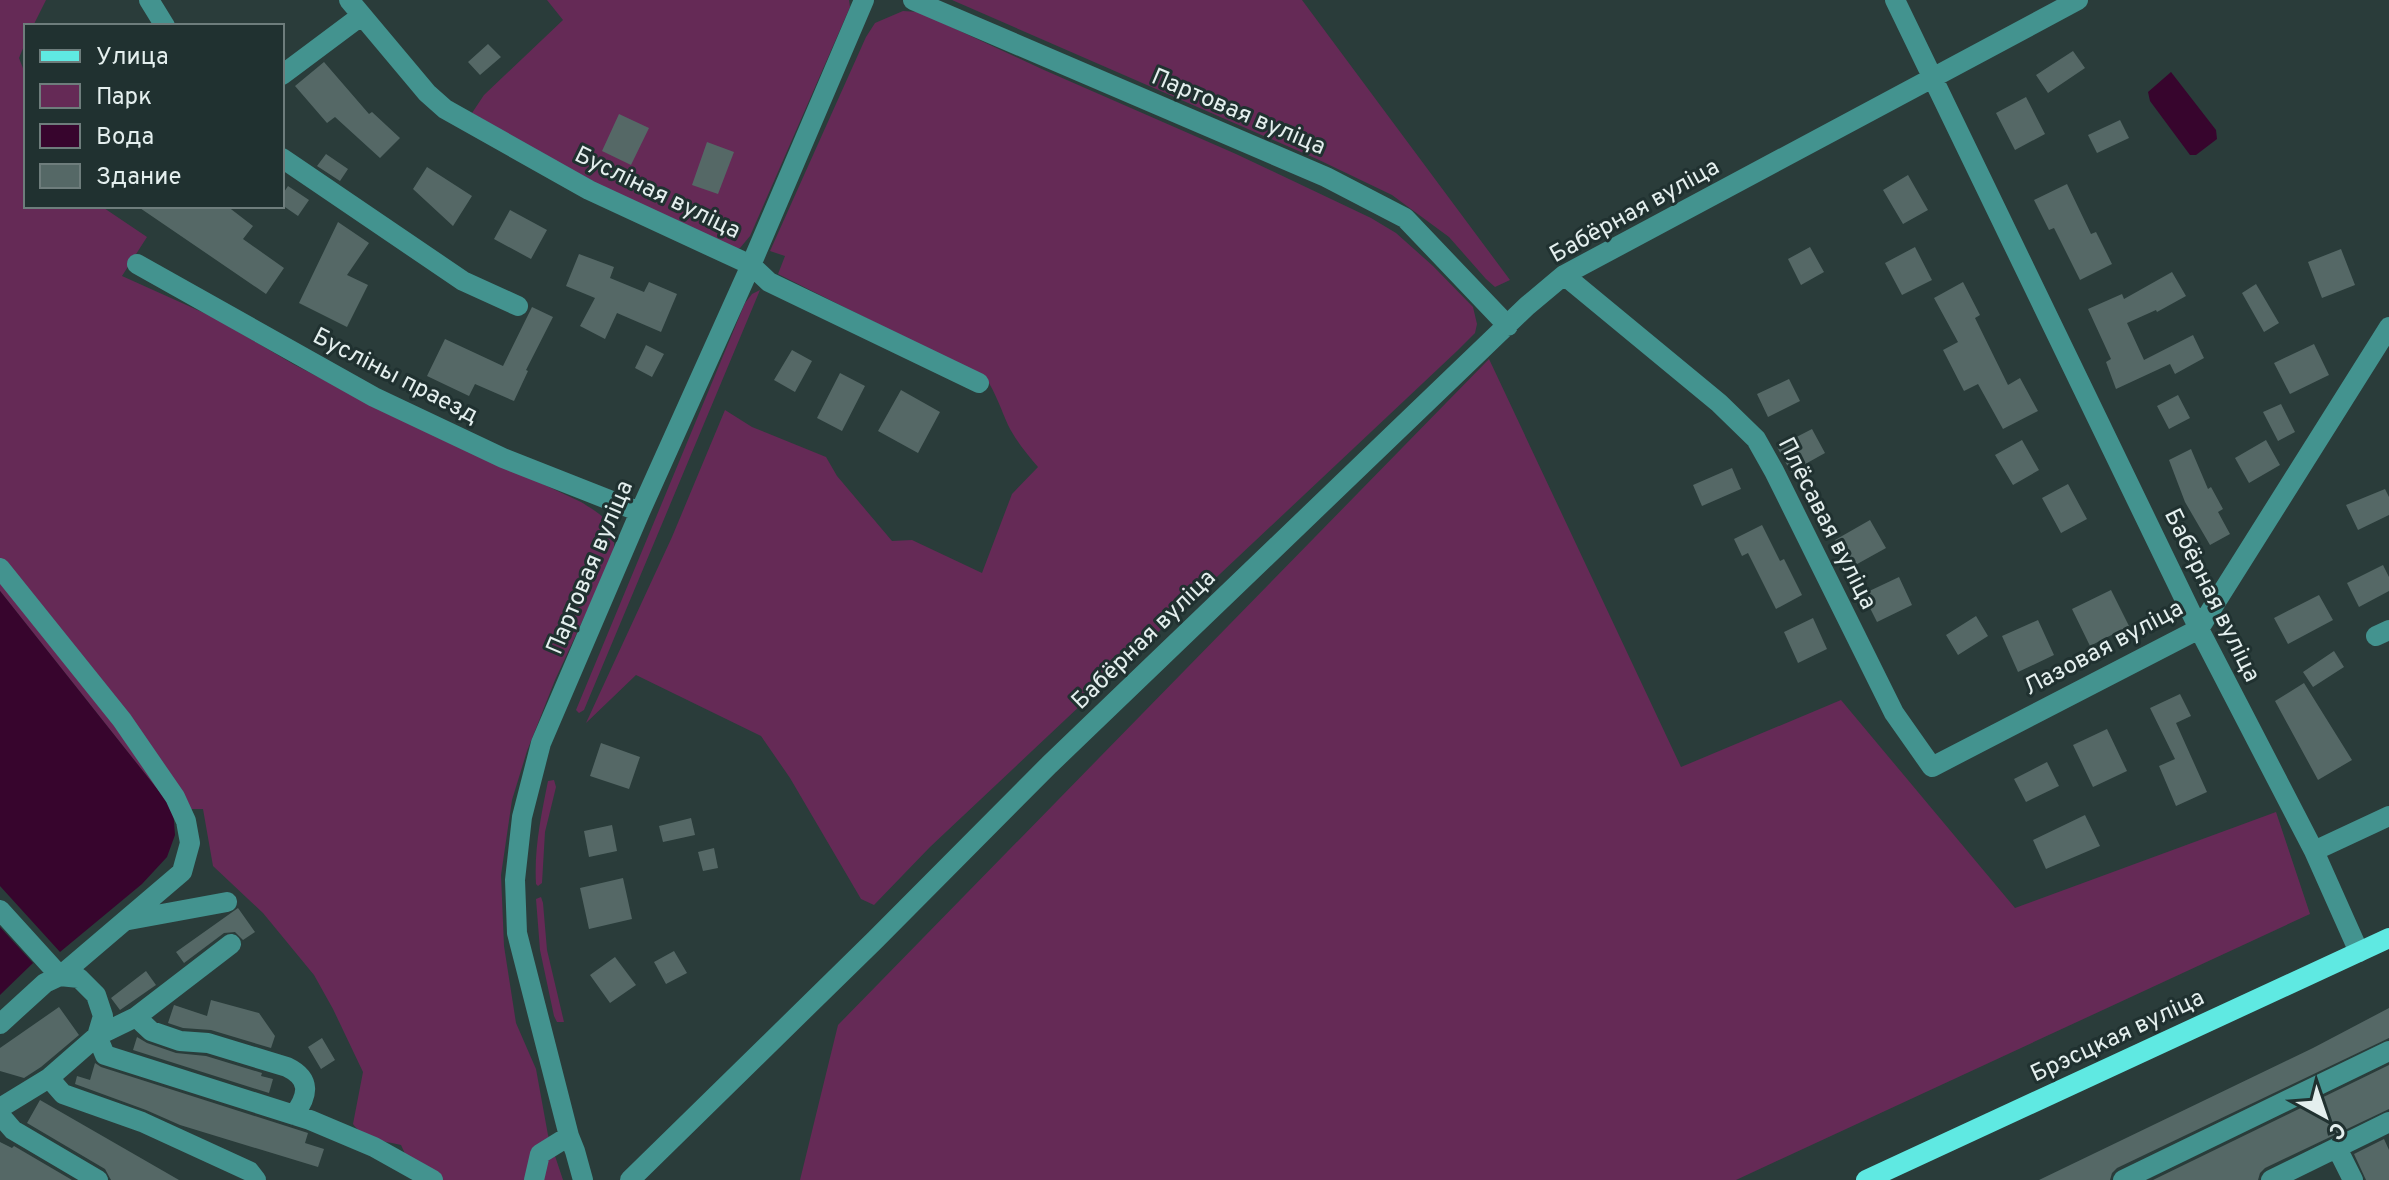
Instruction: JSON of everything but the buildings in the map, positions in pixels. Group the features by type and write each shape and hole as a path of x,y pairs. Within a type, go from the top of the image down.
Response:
{"main road":[{"name":"Брэсцкая вуліца","path":"1866,1180 2389,938"}],"street":[{"path":"149,0 164,24"},
{"name":"Партовая вуліца","path":"583,1180 517,933 515,880 522,817 541,743 864,0"},
{"name":"Партовая вуліца","path":"913,0 1326,177 1405,218 1508,326"},
{"path":"1895,0 1932,78 2078,0"},
{"path":"284,73 355,8"},
{"name":"Бусліная вуліца","path":"355,8 427,93 445,109 589,190 751,265 769,282 979,383"},
{"name":"Бабёрная вуліца","path":"630,1180 1049,765 1564,275 1932,78 2199,629 2314,851 2359,952"},
{"path":"284,159 463,281 518,306"},
{"name":"Бусліны праезд","path":"137,264 374,397 503,458 640,512"},
{"name":"Плёсавая вуліца","path":"1564,275 1719,403 1756,439 1894,713 1932,767"},
{"name":"Лазовая вуліца","path":"1932,767 2199,629 2389,327"},
{"path":"0,568 122,720 175,797 186,821 190,843 182,872 60,976 45,983 0,1024"},
{"path":"2314,851 2389,816"},
{"path":"126,920 227,902"},
{"path":"0,910 60,976 79,978 96,995 103,1016 97,1036 105,1055 294,1115 374,1147 433,1180"},
{"path":"0,1108 49,1078 97,1036 136,1017 231,944"},
{"path":"136,1017 151,1031 180,1041 208,1043 298,1073 306,1094 294,1115"},
{"path":"2123,1180 2389,1051"},
{"path":"49,1078 63,1094 142,1122 249,1171 256,1180"},
{"path":"0,1115 13,1130 98,1180"},
{"path":"2271,1180 2389,1123"},
{"path":"534,1180 540,1154 569,1136"},
{"path":"2337,1148 2353,1180"}],"green space":[{"path":"0,0 46,0 34,24 24,24 24,46 19,58 24,71 24,208 104,208 147,237 122,276 213,317 293,364 365,401 581,502 608,522 613,536 613,555 555,680 527,751 512,800 501,875 504,946 516,1023 536,1069 548,1135 563,1180 417,1180 401,1145 374,1139 357,1129 353,1124 363,1072 314,975 263,913 213,866 203,809 173,809 0,591"},
{"path":"547,0 849,0 850,7 750,236 740,248 733,249 583,179 472,113 484,95 563,20"},
{"path":"952,0 1302,0 1510,280 1495,287 1449,237 1392,195 1317,159"},
{"path":"903,11 919,12 1371,218 1396,233 1433,266 1473,307 1477,324 1475,333 1457,351 930,847 874,905 861,899 790,778 761,736 636,675 586,723 672,537 725,410 752,427 826,457 837,476 892,541 912,540 982,573 1012,494 1038,467 1011,431 986,378 778,274 785,256 770,251 866,37 875,23"},
{"path":"760,290 584,710 579,713 576,710 745,303"},
{"path":"1489,359 1681,767 1841,700 2015,908 2276,812 2310,914 1736,1180 800,1180 838,1025"},
{"path":"554,780 556,787 545,832 542,883 538,886 536,858 539,832 548,781"},
{"path":"541,897 547,950 564,1022 557,1022 554,1016 540,950 536,899"}],"water":[{"path":"2171,72 2216,130 2217,139 2196,155 2190,155 2150,101 2148,92"},
{"path":"0,591 173,809 175,835 167,857 142,884 60,952 0,886"},
{"path":"0,927 33,963 0,995"}]}
